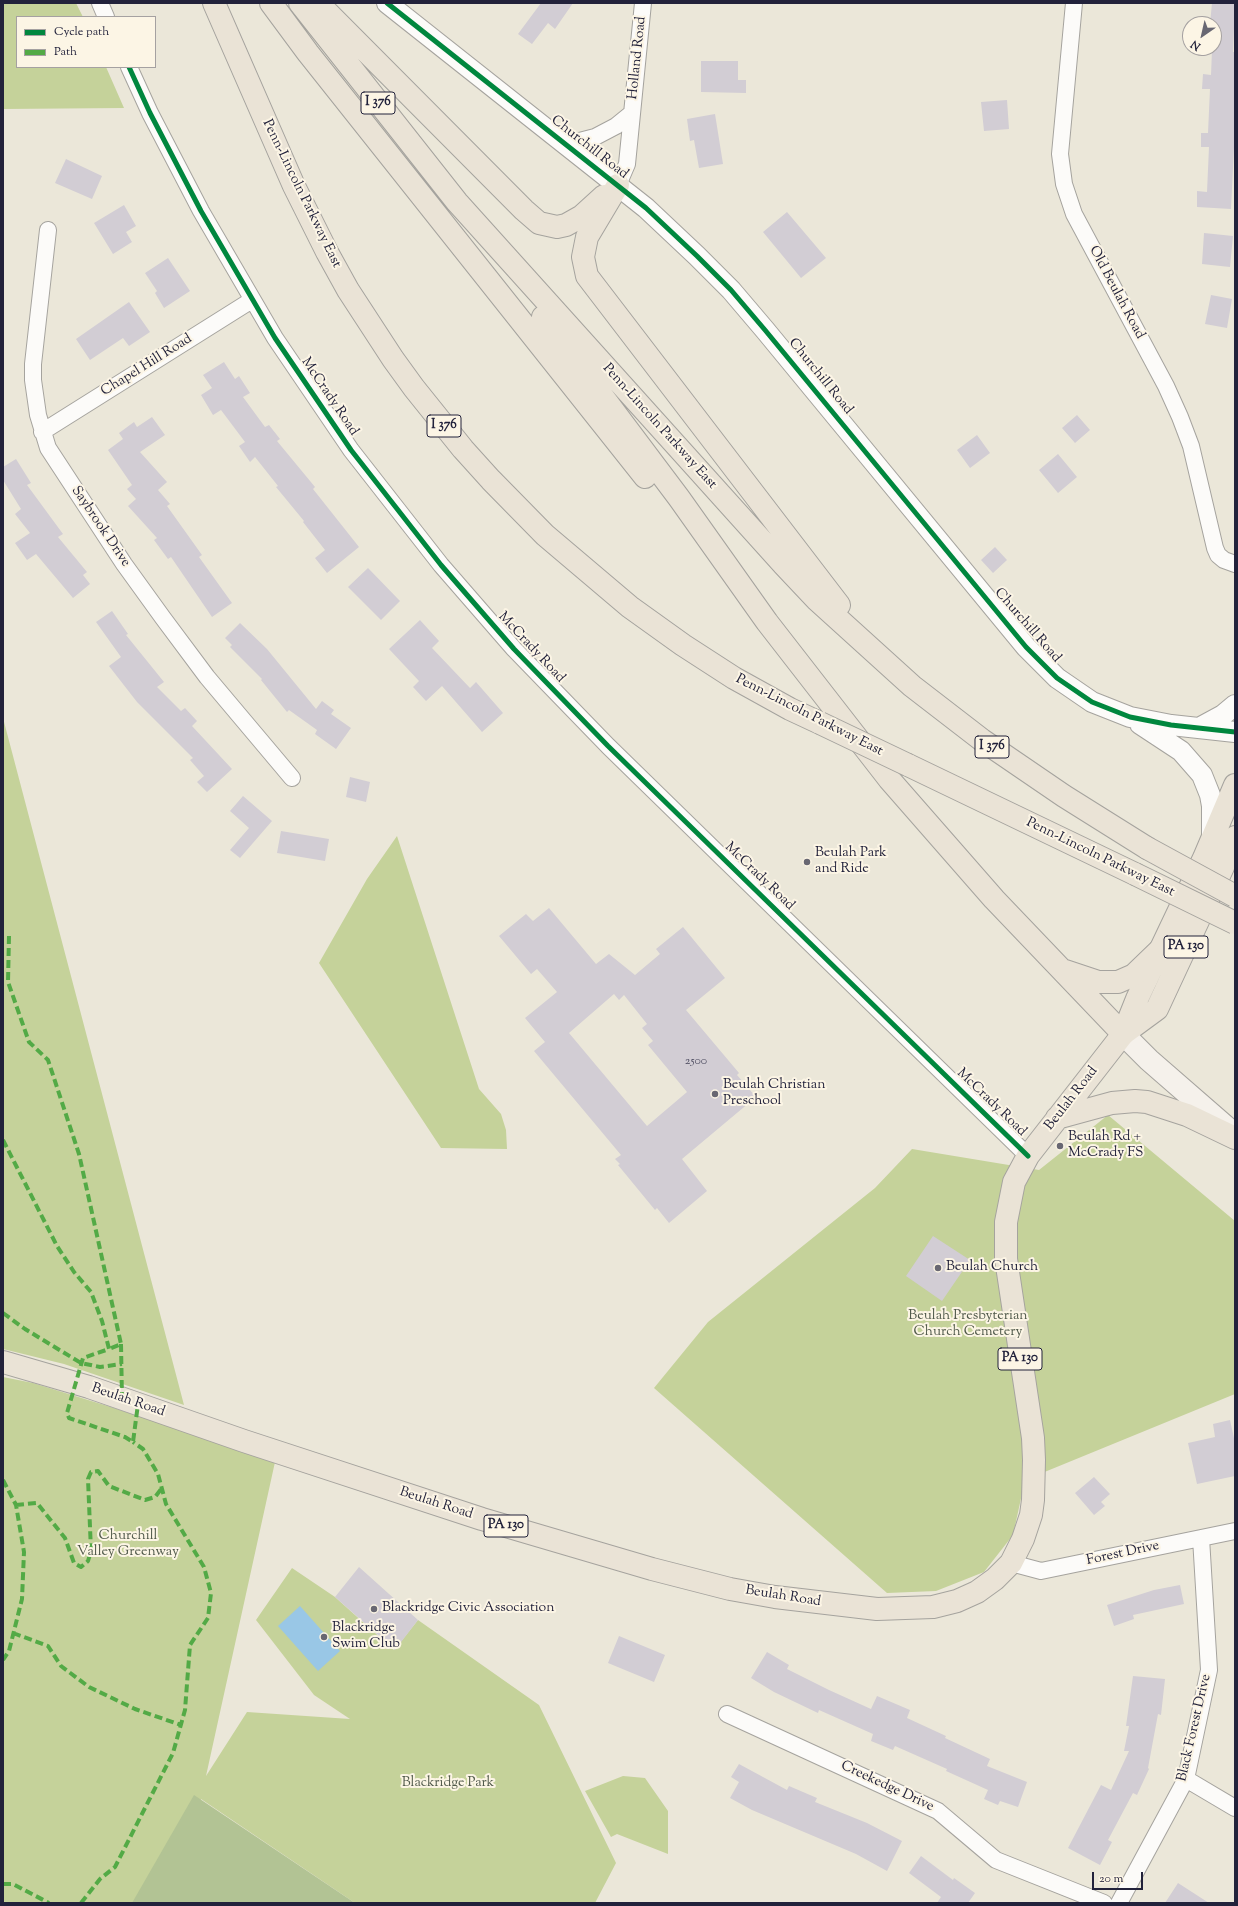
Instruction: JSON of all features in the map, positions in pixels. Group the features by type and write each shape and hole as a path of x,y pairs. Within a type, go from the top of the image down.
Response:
{"main road":[{"name":"Penn-Lincoln Parkway East","path":"214,3 294,186 330,259 348,290 393,359 438,419 491,480 545,535 630,607 682,645 734,678 784,706 1235,923"},
{"path":"271,3 308,53 667,505 767,622 913,807 994,899 1060,970 1149,1060 1235,1136"},
{"name":"Penn-Lincoln Parkway East","path":"300,3 457,202 783,564 836,618 878,657 929,700 1001,753 1064,796 1147,848 1235,896"},
{"path":"318,3 524,210 540,223 549,226 566,225 582,216 618,185"},
{"path":"618,185 587,237 583,257 587,276 878,657"},
{"path":"457,202 679,498 767,622"},
{"name":"Beulah Road","path":"1124,1034 1136,999 1162,949 1235,785"},
{"name":"Beulah Road","path":"3,1362 89,1387 244,1441 482,1519 652,1569 730,1589 775,1597 877,1609 934,1607 957,1601 977,1592 1011,1563 1023,1539 1031,1515 1034,1483 1032,1438 1009,1284 1006,1246 1006,1222 1011,1192 1018,1172 1028,1156 1124,1034 1158,1009 1223,867 1235,837"},
{"path":"1060,970 1098,982 1118,982 1134,975 1162,949"},
{"path":"1058,1118 1112,1103 1141,1102 1158,1105 1182,1113 1235,1136"}],"street":[{"path":"100,3 106,16"},
{"name":"Churchill Road","path":"387,3 564,145 618,185 670,230 731,290 1041,664 1057,678 1092,702 1130,717 1150,722 1235,732"},
{"name":"Holland Road","path":"618,185 627,164 643,3"},
{"name":"Old Beulah Road","path":"1074,3 1060,154 1064,184 1074,214 1166,386 1180,417 1191,446 1215,548 1218,555 1224,560 1235,564"},
{"name":"McCrady Road","path":"129,68 150,113 201,211 252,300 298,373 351,450 441,565 503,637 608,746 1028,1156"},
{"name":"Holland Road","path":"564,145 596,137 616,126 632,113"},
{"name":"Saybrook Drive","path":"48,230 33,364 35,398 42,432 57,463 128,570 207,677 292,778"},
{"name":"Chapel Hill Road","path":"42,432 252,300"},
{"path":"1199,728 1224,715 1235,705"},
{"path":"1130,717 1173,744 1196,766 1207,785 1210,795 1213,817 1212,839"},
{"name":"Forest Drive","path":"1011,1563 1041,1571 1235,1531"},
{"name":"Black Forest Drive","path":"1119,1903 1186,1779 1209,1670 1201,1538"},
{"name":"Creekedge Drive","path":"727,1714 938,1811 996,1860 1104,1903"},
{"path":"1186,1779 1235,1808"}],"green space":[{"path":"3,3 76,3 82,16 16,16 16,68 106,68 124,108 3,109"},
{"path":"3,718 184,1405 64,1364 3,1349"},
{"path":"397,836 479,1089 501,1114 506,1130 507,1149 441,1148 319,963 367,879"},
{"name":"Beulah Presbyterian Church Cemetery","path":"1108,1115 1235,1221 1235,1394 1025,1480 1013,1535 984,1572 936,1591 887,1593 654,1388 708,1322 875,1188 912,1149 1039,1170"},
{"path":"3,1377 33,1383 114,1408 275,1462 206,1776 247,1712 350,1719 314,1695 256,1620 292,1568 335,1597 394,1650 418,1620 539,1705 616,1863 595,1903 355,1903 201,1799 177,1903 3,1903"},
{"path":"623,1776 645,1778 668,1811 668,1854 617,1834 611,1837 585,1791"},
{"path":"194,1795 355,1903 132,1903"}],"water":[{"path":"300,1606 340,1651 318,1671 278,1626"}],"building":[{"path":"541,3 573,3 555,29 548,23 532,44 518,34"},
{"path":"1212,3 1235,3 1233,52 1235,52 1235,127 1231,209 1197,207 1197,191 1207,192 1209,147 1201,147 1201,133 1208,133 1210,89 1202,89 1203,74 1211,75 1212,56 1222,56 1222,16 1211,16"},
{"path":"701,61 738,61 738,80 746,80 746,93 701,92"},
{"path":"1007,100 1009,129 984,131 981,102"},
{"path":"715,114 723,164 699,168 694,140 690,141 687,119"},
{"path":"66,159 102,176 92,199 55,183"},
{"path":"124,205 136,226 126,232 132,242 113,254 94,223"},
{"path":"787,212 826,258 801,278 763,232"},
{"path":"1204,233 1233,236 1230,267 1202,264"},
{"path":"168,258 190,291 164,308 155,293 157,291 145,273"},
{"path":"1211,295 1232,299 1227,328 1205,324"},
{"path":"129,302 150,332 129,346 123,338 90,360 76,339"},
{"path":"224,362 235,379 239,376 250,393 243,397 265,427 269,425 280,439 277,441 315,487 313,489 359,547 327,573 315,558 325,550 303,522 304,521 276,487 278,486 255,457 250,462 239,446 245,442 221,410 213,415 201,395 212,388 203,375"},
{"path":"1077,415 1090,430 1075,443 1062,428"},
{"path":"152,417 165,435 140,452 167,482 158,490 170,504 167,506 202,555 199,557 232,603 212,617 171,557 168,559 154,540 157,538 128,506 136,499 127,489 132,485 108,450 123,439 119,433 134,422 137,427"},
{"path":"977,435 990,453 970,468 957,450"},
{"path":"1058,454 1077,477 1058,493 1039,470"},
{"path":"16,459 31,483 27,485 63,534 58,537 87,572 83,575 90,584 73,598 36,554 27,560 15,543 30,533 15,514 21,509 3,480 3,467"},
{"path":"995,547 1007,560 993,573 981,560"},
{"path":"368,568 400,601 381,620 348,587"},
{"path":"112,611 128,634 126,635 164,682 157,687 181,711 185,708 197,721 192,726 232,769 207,792 197,782 204,776 190,760 193,758 137,702 109,666 121,657 96,622"},
{"path":"420,620 439,641 432,648 470,688 476,682 503,713 482,732 442,686 426,701 413,687 419,681 389,649"},
{"path":"240,623 267,649 316,709 322,701 334,710 331,714 351,728 336,749 315,734 317,730 289,710 287,712 261,680 262,679 230,647 232,645 225,638"},
{"path":"350,777 370,782 366,802 346,797"},
{"path":"243,796 272,821 240,858 230,850 249,828 230,811"},
{"path":"281,831 329,839 325,861 277,853"},
{"path":"549,908 596,964 609,954 635,975 660,954 656,949 683,927 725,978 686,1010 739,1073 737,1075 756,1097 682,1159 707,1191 669,1223 657,1208 655,1210 618,1165 620,1164 615,1159 621,1155 534,1051 545,1042 525,1018 557,992 537,969 531,974 499,936 526,914 533,921","holes":["614,994 619,1000 624,995 647,1024 642,1028 653,1041 648,1045 687,1092 647,1126 569,1033"]},
{"name":"Beulah Church","path":"933,1236 970,1260 942,1301 906,1276"},
{"path":"1230,1420 1235,1443 1235,1476 1197,1484 1188,1443 1215,1437 1213,1424"},
{"path":"1094,1477 1110,1494 1101,1502 1105,1506 1094,1515 1075,1493"},
{"name":"Blackridge Civic Association","path":"359,1567 418,1620 395,1650 335,1597"},
{"path":"1180,1585 1184,1604 1133,1615 1134,1619 1114,1626 1107,1605 1154,1590"},
{"path":"619,1636 665,1655 654,1682 608,1663"},
{"path":"767,1652 789,1665 787,1669 871,1709 877,1696 910,1710 907,1718 990,1759 987,1766 1027,1782 1018,1807 1000,1801 998,1805 984,1799 988,1790 946,1771 947,1769 895,1746 893,1750 871,1741 873,1734 819,1710 818,1713 774,1692 751,1678"},
{"path":"1133,1676 1165,1679 1161,1715 1158,1714 1149,1769 1137,1795 1133,1793 1108,1840 1112,1842 1100,1865 1068,1848 1101,1785 1111,1790 1129,1751 1124,1751 1129,1726 1126,1726"},
{"path":"739,1764 787,1790 789,1786 817,1798 815,1802 867,1823 902,1841 887,1871 856,1854 752,1810 730,1798 739,1782 731,1777"},
{"path":"921,1856 953,1880 954,1878 975,1893 968,1903 937,1903 941,1897 909,1873"},
{"path":"1178,1883 1209,1903 1165,1903"}],"marked path":[{"path":"9,936 8,982 29,1042 48,1060 79,1154 121,1344 109,1349"},
{"path":"3,1140 57,1246 74,1272 91,1292 102,1321 109,1349 83,1358 67,1413 69,1418 125,1437 133,1442 138,1404"},
{"path":"3,1313 25,1329 81,1363 100,1367 122,1364"},
{"path":"121,1344 122,1399"},
{"path":"81,1903 100,1879 115,1867 173,1753 185,1710 190,1645 208,1618 211,1593 204,1567 166,1504 158,1474 143,1449 133,1442"},
{"path":"16,1505 37,1503 65,1538 74,1563 81,1567 88,1561 91,1551 88,1479 91,1472 98,1471 109,1486 145,1500 155,1497 162,1488"},
{"path":"3,1480 16,1505 24,1552 22,1599 9,1651 3,1660"},
{"path":"13,1633 48,1646 61,1666 89,1687 135,1709 181,1725"},
{"path":"3,1884 13,1884 49,1903"}],"cycle path":[{"path":"387,3 646,208 731,290 1026,647 1057,678 1092,702 1130,717 1171,725 1235,732"},
{"path":"129,68 150,113 201,211 275,338 351,450 441,565 514,649 608,746 1028,1156"}],"place":[{"name":"Beulah Park and Ride","path":"807,862"},
{"name":"Beulah Christian Preschool","path":"715,1094"},
{"name":"Beulah Rd + McCrady FS","path":"1060,1146"},
{"name":"Beulah Church","path":"938,1268"},
{"name":"Blackridge Civic Association","path":"374,1609"},
{"name":"Blackridge Swim Club","path":"324,1637"}],"park label":[{"name":"Churchill Valley Greenway","path":"128,1546"},
{"name":"Blackridge Park","path":"448,1784"}]}
